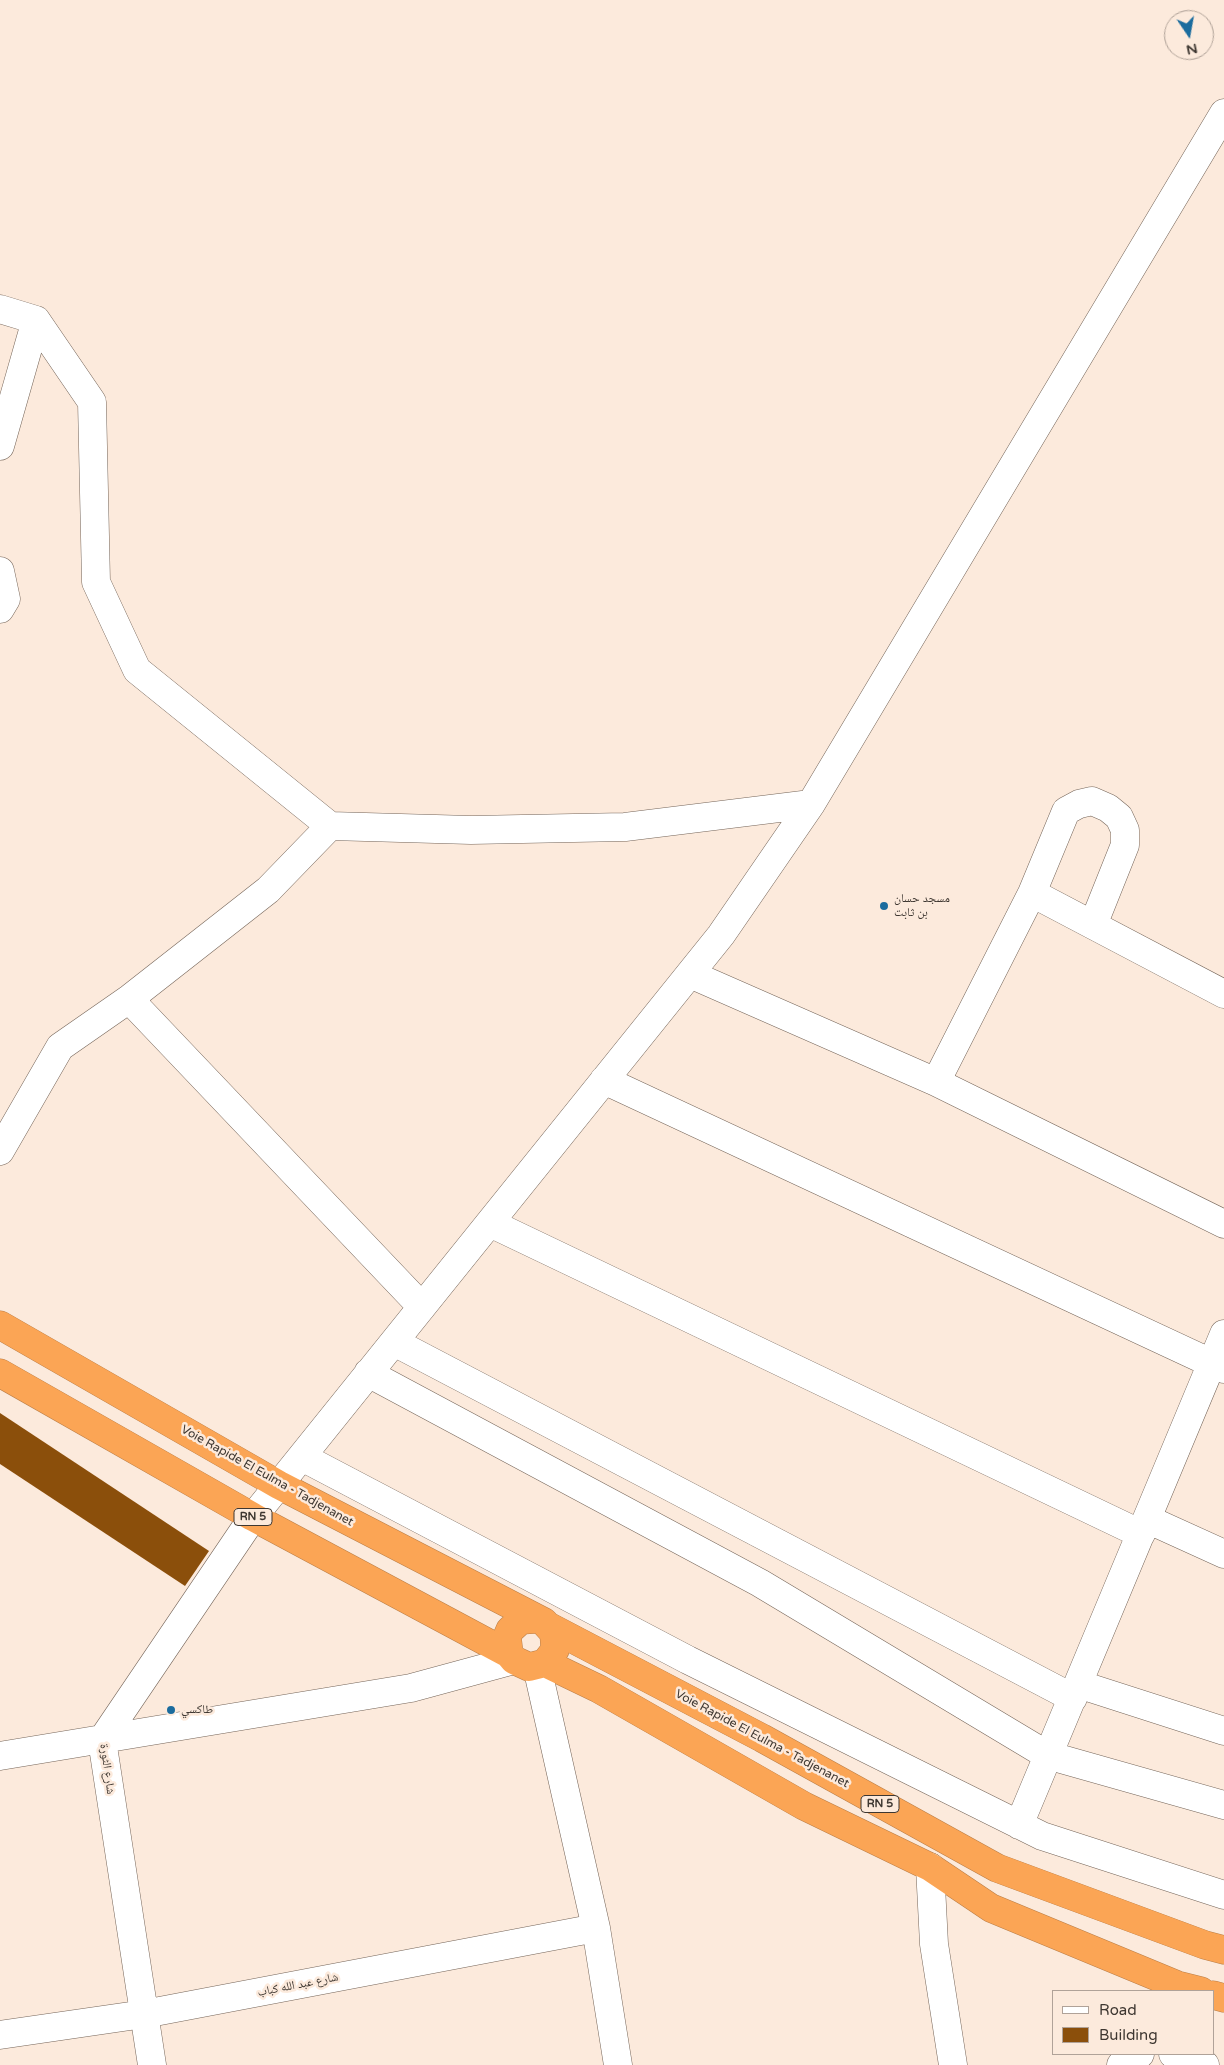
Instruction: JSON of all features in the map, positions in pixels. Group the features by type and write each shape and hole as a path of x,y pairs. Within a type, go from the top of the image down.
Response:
{"highway":[{"name":"Voie Rapide El Eulma - Tadjenanet","path":"0,1325 278,1485 762,1738 997,1868 1204,1945 1224,1950"},
{"name":"RN 5","path":"0,1374 253,1517 526,1661 599,1690 804,1806 930,1866 991,1908 1177,1984 1198,1990"},
{"path":"521,1620 544,1623 554,1633 555,1650 526,1661 507,1637 510,1630 521,1620"}],"street":[{"name":"شارع الثورة","path":"152,2065 102,1740 253,1517 721,935 811,804 1224,114"},
{"path":"0,309 36,320 92,402 96,582 137,670 330,826 471,830 625,827 811,804"},
{"path":"0,446 36,320"},
{"path":"0,571 6,598 0,609"},
{"path":"936,1082 1032,893 1066,810 1092,801 1108,808 1119,817 1124,830 1124,845 1093,925"},
{"path":"0,1151 60,1047 129,999 268,890 330,826"},
{"path":"1032,893 1224,994"},
{"path":"690,974 936,1082 1224,1224"},
{"path":"129,999 422,1307"},
{"path":"604,1080 1218,1366"},
{"path":"490,1223 1144,1526 1224,1554"},
{"path":"1019,1825 1144,1526 1218,1366 1224,1334"},
{"path":"394,1342 1075,1691 1224,1731"},
{"path":"368,1373 760,1582 1047,1755 1224,1805"},
{"path":"302,1456 688,1660 1042,1836 1224,1895"},
{"path":"0,1756 411,1688 526,1661 596,1928 618,2065"},
{"path":"930,1866 934,1944 953,2065"},
{"name":"شارع عبد الله كباب","path":"0,2036 144,2014 596,1928"},
{"path":"1121,2065 1138,2055"},
{"path":"1176,2055 1205,2065"}],"building":[{"path":"0,1413 209,1551 185,1586 0,1464"}],"place":[{"name":"مسجد حسان بن ثابت","path":"884,906"},
{"name":"طاكسي","path":"171,1710"}]}
